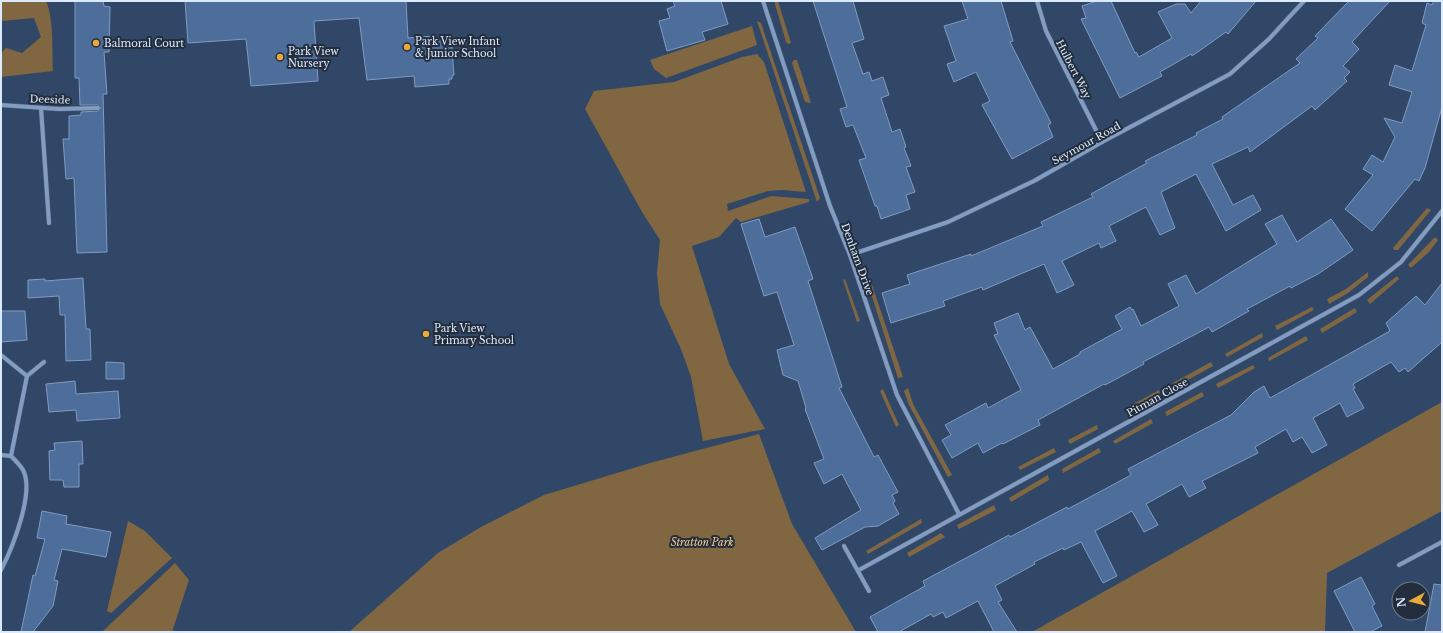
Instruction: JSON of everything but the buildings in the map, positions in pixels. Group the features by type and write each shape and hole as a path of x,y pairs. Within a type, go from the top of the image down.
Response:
{"street":[{"name":"Denham Drive","path":"763,1 830,206 850,255 897,395 959,514"},
{"name":"Hulbert Way","path":"1036,1 1046,31 1102,142"},
{"name":"Seymour Road","path":"850,255 948,222 1034,181 1102,142 1230,74 1269,39 1304,1"},
{"name":"Deeside","path":"1,105 59,109 98,108"},
{"path":"41,108 49,223"},
{"name":"Pitman Close","path":"859,570 1359,296 1401,262 1442,212"},
{"path":"1,355 27,376"},
{"path":"11,456 27,376 44,362"},
{"path":"1,455 11,456 24,470 26,491 26,506 8,558 1,570"},
{"path":"1399,565 1442,542"},
{"path":"844,546 859,570 869,592"}],"green space":[{"path":"1,1 46,1 49,8 51,26 53,71 1,77 1,53 6,48 22,53 41,37 34,18 2,21"},
{"path":"775,1 778,1 791,43 788,44 786,42"},
{"path":"757,21 761,23 820,198 817,202"},
{"path":"752,26 757,45 666,78 654,69 650,60"},
{"path":"757,54 764,62 806,192 782,190 768,191 727,204 728,211 771,196 809,199 809,202 741,222 736,218 719,237 692,246 729,364 765,429 703,441 691,377 681,349 660,304 657,273 660,240 642,212 585,109 594,91 674,82 742,57"},
{"path":"794,60 797,60 811,103 805,102 792,63"},
{"path":"1427,208 1431,210 1398,250 1394,250 1393,248"},
{"path":"1435,237 1438,240 1429,252 1411,268 1408,265"},
{"path":"1368,272 1368,277 1348,293 1329,304 1327,299 1346,289"},
{"path":"1397,276 1399,279 1370,304 1367,300"},
{"path":"845,279 860,321 857,322 843,280"},
{"path":"872,285 903,377 898,378 869,287"},
{"path":"1312,307 1314,309 1312,311 1277,330 1275,326"},
{"path":"1355,308 1357,312 1322,333 1320,329"},
{"path":"1262,333 1263,337 1227,357 1225,354"},
{"path":"1306,336 1308,340 1269,361 1268,358"},
{"path":"1211,362 1213,366 1175,387 1173,383"},
{"path":"1253,365 1255,368 1218,388 1216,384"},
{"path":"908,388 913,404 952,475 948,477 909,405 904,391"},
{"path":"883,389 899,425 896,427 880,391"},
{"path":"1159,390 1160,394 1132,410 1130,406"},
{"path":"1202,392 1204,396 1167,416 1165,412"},
{"path":"1442,402 1442,511 1327,573 1325,632 1032,632"},
{"path":"1151,419 1153,423 1115,444 1113,441"},
{"path":"1097,425 1098,429 1070,444 1068,440"},
{"name":"Stratton Park","path":"759,434 792,524 856,632 349,632 438,553 481,527 544,495 650,463"},
{"path":"1054,448 1056,452 1020,470 1018,467"},
{"path":"1099,448 1101,452 1063,473 1062,469"},
{"path":"1048,475 1049,480 1011,502 1009,498"},
{"path":"994,505 996,510 959,529 957,525"},
{"path":"921,519 922,523 868,554 866,551"},
{"path":"128,521 145,531 172,558 111,613 107,611"},
{"path":"941,533 945,537 909,557 907,553"},
{"path":"175,563 189,580 172,632 102,632"}],"place":[{"name":"Balmoral Court","path":"96,43"},
{"name":"Park View Infant & Junior School","path":"407,47"},
{"name":"Park View Nursery","path":"280,57"},
{"name":"Park View Primary School","path":"426,334"}]}
